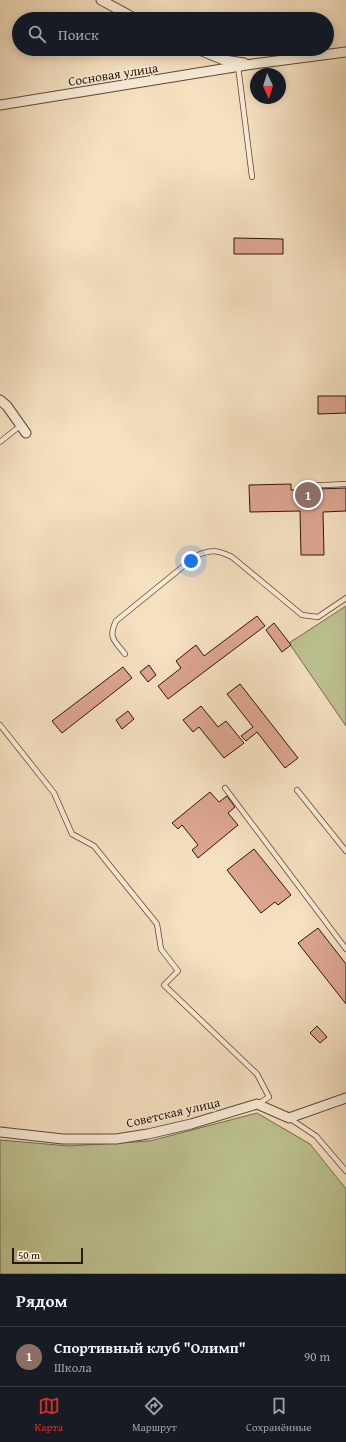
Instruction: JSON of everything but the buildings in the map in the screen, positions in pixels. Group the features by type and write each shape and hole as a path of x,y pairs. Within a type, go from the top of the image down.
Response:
{"street":[{"path":"100,0 123,12"},
{"name":"Сосновая улица","path":"334,54 346,52"},
{"name":"Сосновая улица","path":"214,56 224,60 253,64"},
{"name":"Сосновая улица","path":"0,105 238,66 315,56"},
{"path":"0,400 7,406 23,429"},
{"path":"256,1104 289,1118 346,1098"},
{"name":"Советская улица","path":"0,1132 63,1139 116,1139 156,1132 256,1104"}],"lane":[{"path":"238,66 252,177"},
{"path":"0,442 23,429"},
{"path":"303,486 346,484"},
{"path":"125,654 113,639 112,630 116,621 196,556 207,551 221,551 232,557 302,615 318,617 346,598"},
{"path":"0,725 54,793 72,834 94,846 157,924 161,949 178,970 164,985 257,1074 269,1097 256,1104"},
{"path":"225,788 346,948"},
{"path":"297,790 346,851"},
{"path":"289,1118 316,1136 346,1171"}],"green space":[{"path":"346,606 346,726 289,643"},
{"path":"257,1113 310,1144 346,1189 346,1274 0,1274 0,1140 69,1146 150,1141"}],"place":[{"name":"Спортивный клуб \"Олимп\"","path":"308,495"}]}
